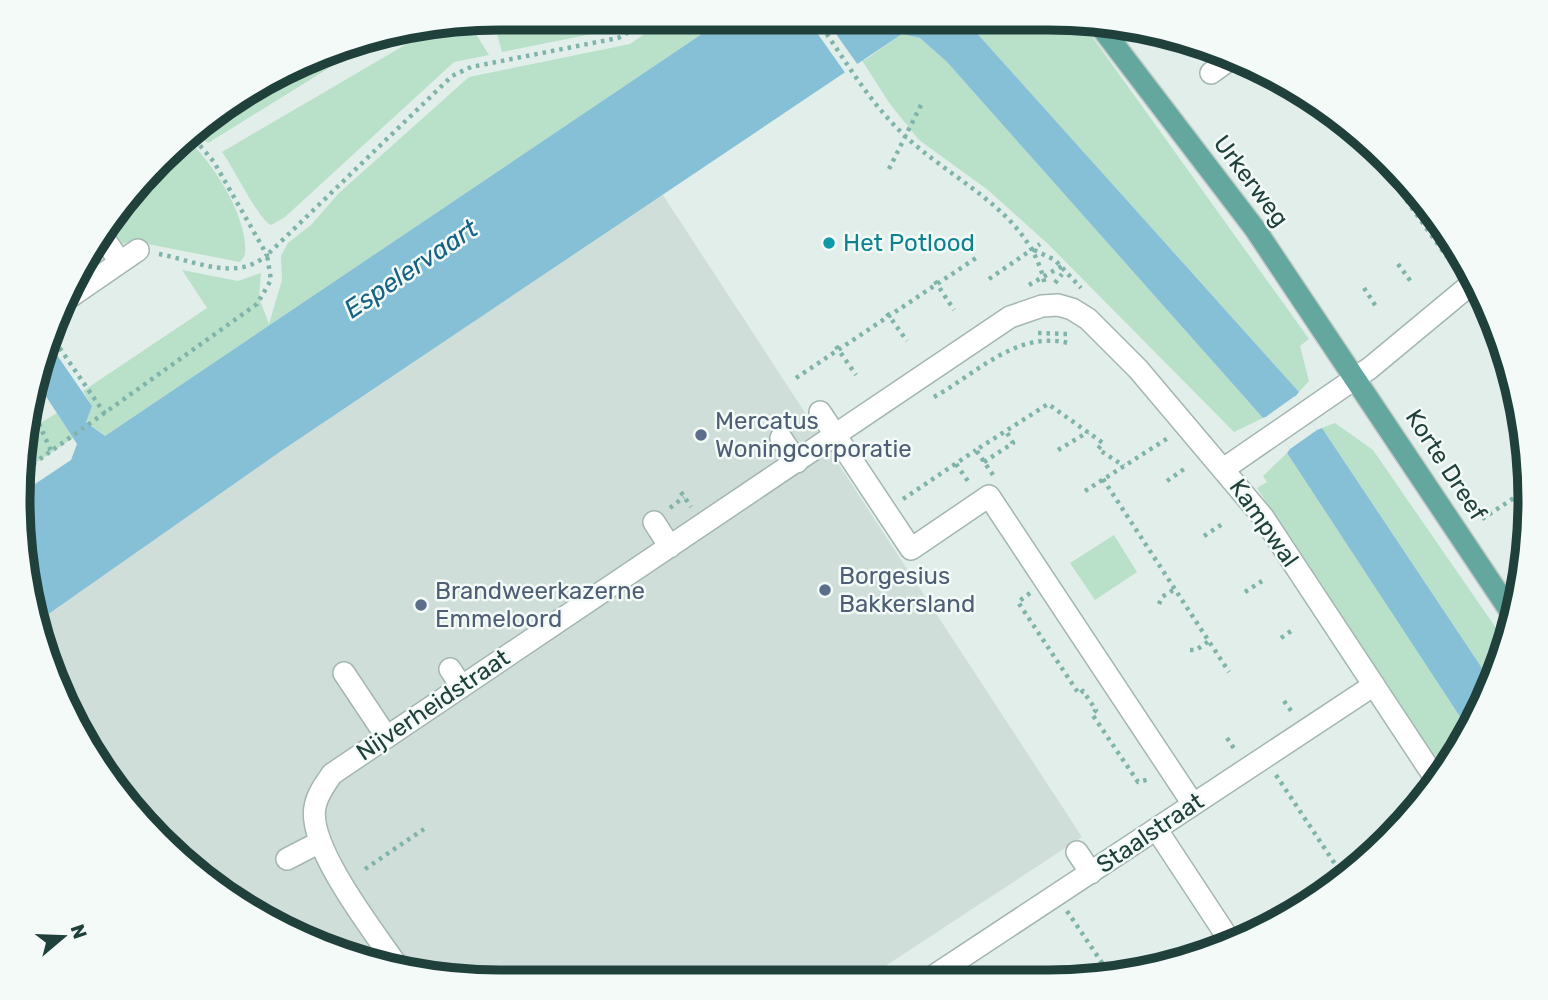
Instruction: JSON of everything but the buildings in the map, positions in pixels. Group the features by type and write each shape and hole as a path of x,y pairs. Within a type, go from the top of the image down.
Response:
{"main road":[{"name":"Urkerweg","path":"1106,34 1255,229 1357,377"},
{"name":"Korte Dreef","path":"1357,377 1506,605"}],"street":[{"path":"1211,73 1223,64"},
{"path":"79,291 129,256 108,240"},
{"path":"1225,468 1357,377 1467,287"},
{"name":"Nijverheidstraat","path":"320,842 314,815 318,796 341,766 386,736 455,677 670,547 1010,317 1050,305"},
{"name":"Kampwal","path":"1050,305 1072,309 1088,319 1138,369 1225,468 1263,517 1431,772"},
{"path":"820,412 911,550 989,496 1186,794"},
{"path":"781,438 797,462"},
{"path":"654,522 670,547"},
{"path":"344,673 386,736"},
{"name":"Staalstraat","path":"943,970 1157,830 1186,794 1374,685"},
{"path":"1157,830 1226,935"},
{"path":"287,859 320,842 331,865 392,957"},
{"path":"1077,852 1091,873"}],"path":[{"path":"129,256 234,270 251,266 267,254 457,73 471,67 625,36 635,30"},
{"path":"824,30 877,106 905,136 1002,212 1034,250 1043,275 1062,266"},
{"path":"889,169 922,103"},
{"path":"31,466 257,304 271,280 267,254 214,162 196,141"},
{"path":"1390,176 1447,257"},
{"path":"989,279 1040,244"},
{"path":"1034,250 1047,254"},
{"path":"796,378 936,282 976,258"},
{"path":"1398,264 1412,283"},
{"path":"936,282 954,310"},
{"path":"1364,288 1377,308"},
{"path":"888,314 907,341"},
{"path":"929,400 1021,344 1041,340 1068,343"},
{"path":"57,344 105,414"},
{"path":"837,348 856,375"},
{"path":"899,502 1048,404 1103,443 1098,449 1124,466"},
{"path":"37,418 52,453"},
{"path":"981,460 1013,443 1006,431"},
{"path":"1058,450 1088,432"},
{"path":"1085,491 1168,438"},
{"path":"976,450 997,482"},
{"path":"1167,481 1187,467"},
{"path":"1103,480 1229,672"},
{"path":"670,506 683,494 692,508"},
{"path":"1482,519 1518,495"},
{"path":"1204,536 1224,523"},
{"path":"1245,592 1262,581"},
{"path":"1040,587 1017,601 1079,694 1083,691 1096,710 1092,714 1138,782 1145,783 1153,777"},
{"path":"1159,604 1162,597 1175,589"},
{"path":"1282,638 1294,629"},
{"path":"1189,650 1196,650 1209,641"},
{"path":"1284,701 1292,712"},
{"path":"1227,738 1235,750"},
{"path":"1282,782 1339,869"},
{"path":"365,869 424,829"},
{"path":"1070,915 1105,966"}],"shaded area":[{"path":"661,192 1082,837 879,970 500,970 439,966 378,954 320,934 265,907 214,873 167,833 109,761 78,708 55,651 38,589"}],"green space":[{"path":"496,30 612,30 502,52"},
{"path":"650,30 708,30 105,436 86,421 92,406 83,391 207,308 182,270 238,281 261,273 259,298 269,324 282,280 281,256 288,243 311,225 339,193 469,77 630,44"},
{"path":"974,30 1089,32 1309,339 1300,346 1309,381 1299,392"},
{"path":"474,31 489,55 454,62 285,217 271,225 253,203 222,152 418,37"},
{"path":"902,34 920,38 947,62 1263,418 1234,432 1047,243 988,190 919,140 890,104 861,59 865,60"},
{"path":"351,54 208,143 201,137 239,109 292,78"},
{"path":"192,144 219,177 236,209 245,241 245,255 240,262 132,241 122,244 114,232 146,190"},
{"path":"57,413 73,438 31,466 34,439 36,425"},
{"path":"1335,423 1373,450 1499,632 1485,672 1322,428"},
{"path":"1287,453 1463,721 1438,763 1257,488 1267,482 1263,476"},
{"path":"1114,535 1137,572 1095,600 1070,563"}],"water":[{"name":"Espelervaart","path":"708,30 974,30 1299,392 1295,397 1317,430 1322,428 1485,672 1463,721 1287,453 1290,449 1268,416 1263,418 947,62 920,38 902,34 281,451 45,617 34,561 30,487 71,460 77,444 43,391 54,351 92,406 86,422 105,436"}],"pier":[{"path":"815,30 833,30 858,65 846,74"},
{"path":"1295,396 1317,430 1290,449 1267,416"}],"place":[{"name":"Het Potlood","path":"829,243"},
{"name":"Mercatus Woningcorporatie","path":"701,435"},
{"name":"Borgesius Bakkersland","path":"825,590"},
{"name":"Brandweerkazerne Emmeloord","path":"421,605"}]}
